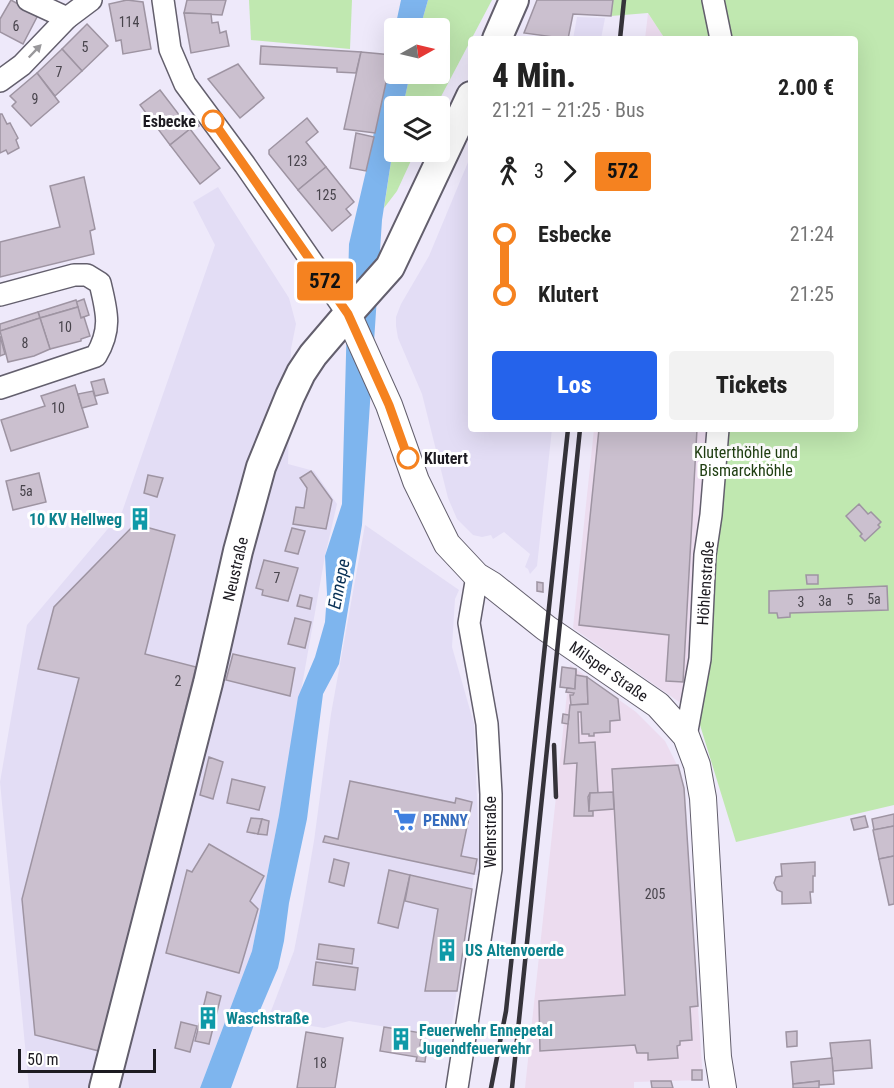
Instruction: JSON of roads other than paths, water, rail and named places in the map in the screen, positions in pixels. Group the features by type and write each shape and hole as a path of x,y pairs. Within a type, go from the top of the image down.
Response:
{"main road":[{"path":"498,36 514,0"},
{"name":"Neustraße","path":"104,1088 210,672 238,550 261,467 290,396 313,355 383,276 396,256 468,102"}],"street":[{"path":"28,0 67,18"},
{"path":"0,81 22,65 67,18 91,0"},
{"path":"163,0 170,49 185,84 245,165 348,314"},
{"path":"713,0 720,36"},
{"path":"0,295 75,275 87,275 100,283 108,326 104,343 96,356 0,388"},
{"name":"Milsper Straße","path":"348,314 389,405 416,481 447,544 477,576 492,585 546,628 658,705 686,736 697,765 703,798 718,1057 723,1088"},
{"name":"Höhlenstraße","path":"686,736 700,659 705,555 711,515 718,432"},
{"name":"Wehrstraße","path":"458,1088 491,869 491,794 487,724 469,623 477,576"}],"water":[{"path":"401,0 428,0 423,18 397,18"},
{"name":"Ennepe","path":"384,84 408,84 405,96 384,96 384,162 391,162 382,220 362,525 339,664 323,694 307,819 289,903 284,941 278,968 231,1088 200,1088 252,951 279,815 298,697 315,657 325,622 327,594 325,556 342,504 349,244"}],"railway":[{"path":"620,36 624,0"},
{"path":"491,1088 506,1011 568,432"},
{"path":"512,1088 580,432"},
{"path":"554,745 556,797"}],"place":[{"name":"Esbecke","path":"213,121"},
{"name":"Klutert","path":"408,458"},
{"name":"10 KV Hellweg","path":"140,519"},
{"name":"PENNY","path":"405,820"},
{"name":"US Altenvoerde","path":"447,950"},
{"name":"Waschstraße","path":"208,1018"},
{"name":"Feuerwehr Ennepetal Jugendfeuerwehr","path":"401,1039"}],"park label":[{"name":"Kluterthöhle und Bismarckhöhle","path":"746,461"}]}
